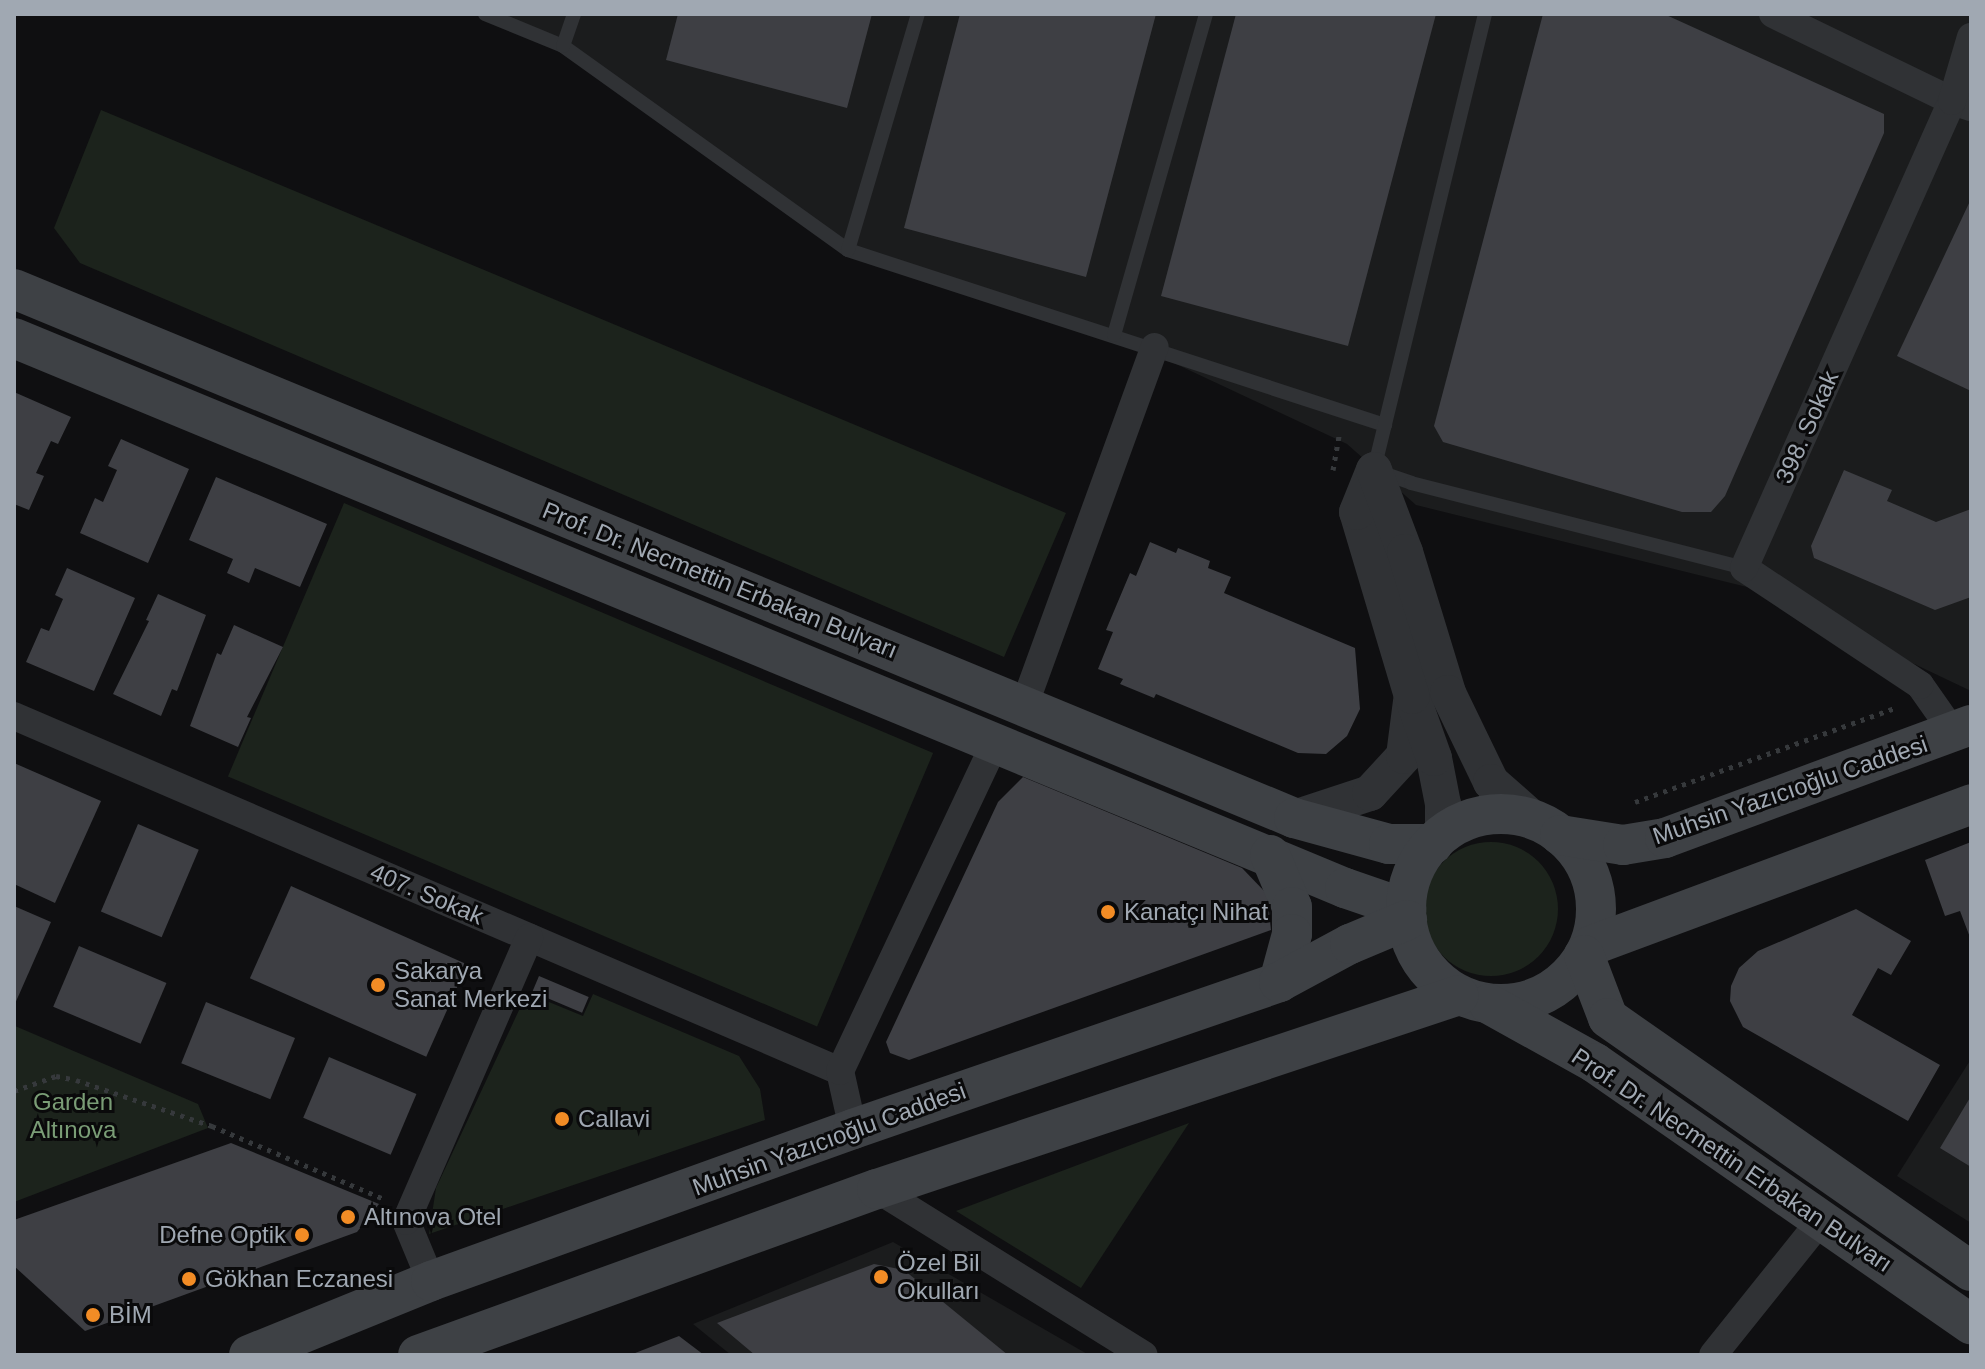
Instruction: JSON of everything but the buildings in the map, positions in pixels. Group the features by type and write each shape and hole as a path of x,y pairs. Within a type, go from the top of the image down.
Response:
{"main road":[{"name":"Prof. Dr. Necmettin Erbakan Bulvarı","path":"14,289 1294,818 1389,844 1438,839"},
{"name":"Prof. Dr. Necmettin Erbakan Bulvarı","path":"14,338 996,741 1407,915"},
{"name":"Muhsin Yazıcıoğlu Caddesi","path":"1547,827 1623,845 1665,838 1962,728"},
{"path":"1587,951 1663,918 1971,804"},
{"path":"418,1355 877,1189 1474,1000 1520,1003 1549,992 1573,972 1587,951 1597,916 1594,886 1581,857 1547,827 1503,814 1471,818 1438,839 1421,857 1408,886 1407,915 1420,958 1433,976 1474,1000"},
{"path":"1270,855 1292,907 1292,934 1279,982"},
{"name":"Muhsin Yazıcıoğlu Caddesi","path":"249,1355 431,1281 853,1129 1279,982 1407,915"},
{"path":"1663,918 1629,941 1618,957 1610,991 1620,1018 1670,1064"},
{"name":"Prof. Dr. Necmettin Erbakan Bulvarı","path":"1587,951 1608,1018 1971,1271"},
{"name":"Prof. Dr. Necmettin Erbakan Bulvarı","path":"1474,1000 1595,1063 1971,1324"}],"street":[{"path":"1773,14 1962,104"},
{"name":"398. Sokak","path":"1744,568 1962,104 1971,37"},
{"path":"1024,706 1155,347"},
{"path":"1374,470 1357,512 1412,696 1434,758 1443,804 1438,839"},
{"path":"1374,470 1405,552 1448,693 1491,782 1547,827"},
{"path":"1744,568 1920,685 1962,728"},
{"path":"1294,818 1370,793 1404,756 1412,696"},
{"name":"407. Sokak","path":"14,716 840,1071"},
{"path":"853,1129 840,1071 996,741"},
{"path":"431,1281 406,1221 529,938"},
{"path":"877,1189 1144,1355"},
{"path":"1713,1355 1821,1220"}],"lane":[{"path":"485,14 563,46 848,250 1155,347 1385,425"},
{"path":"563,46 574,14"},
{"path":"848,250 918,14"},
{"path":"1114,335 1206,14"},
{"path":"1485,14 1374,470 1411,483 1744,568"}],"path":[{"path":"1333,473 1342,411"},
{"path":"1633,803 1927,695"},
{"path":"14,1091 56,1076 76,1080 212,1126 410,1210"}],"shaded area":[{"path":"485,14 1971,14 1971,691 1759,590 1416,505 1347,444 1114,335 848,250 563,46"},
{"path":"1971,1059 1971,1223 1897,1176"},
{"name":"Özel Bil Okulları","path":"893,1242 1089,1355 731,1355 693,1324"}],"green space":[{"path":"101,110 1066,513 1004,657 80,263 54,228"},
{"path":"344,503 933,753 817,1026 228,776"},
{"path":"1491,842 1517,847 1538,862 1553,883 1558,909 1553,935 1538,956 1517,971 1491,976 1465,971 1444,956 1429,935 1424,909 1429,883 1444,862 1465,847"},
{"path":"527,993 583,1016 593,994 739,1056 760,1089 765,1120 429,1234 436,1188"},
{"name":"Garden Altınova","path":"15,1026 198,1104 208,1128 14,1202"},
{"path":"1189,1123 1081,1288 956,1211"}],"place":[{"name":"Kanatçı Nihat","path":"1108,912"},
{"name":"Sakarya Sanat Merkezi","path":"378,985"},
{"name":"Callavi","path":"562,1119"},
{"name":"Altınova Otel","path":"348,1217"},
{"name":"Defne Optik","path":"302,1235"},
{"name":"Özel Bil Okulları","path":"881,1277"},
{"name":"Gökhan Eczanesi","path":"189,1279"},
{"name":"BİM","path":"93,1315"}]}
